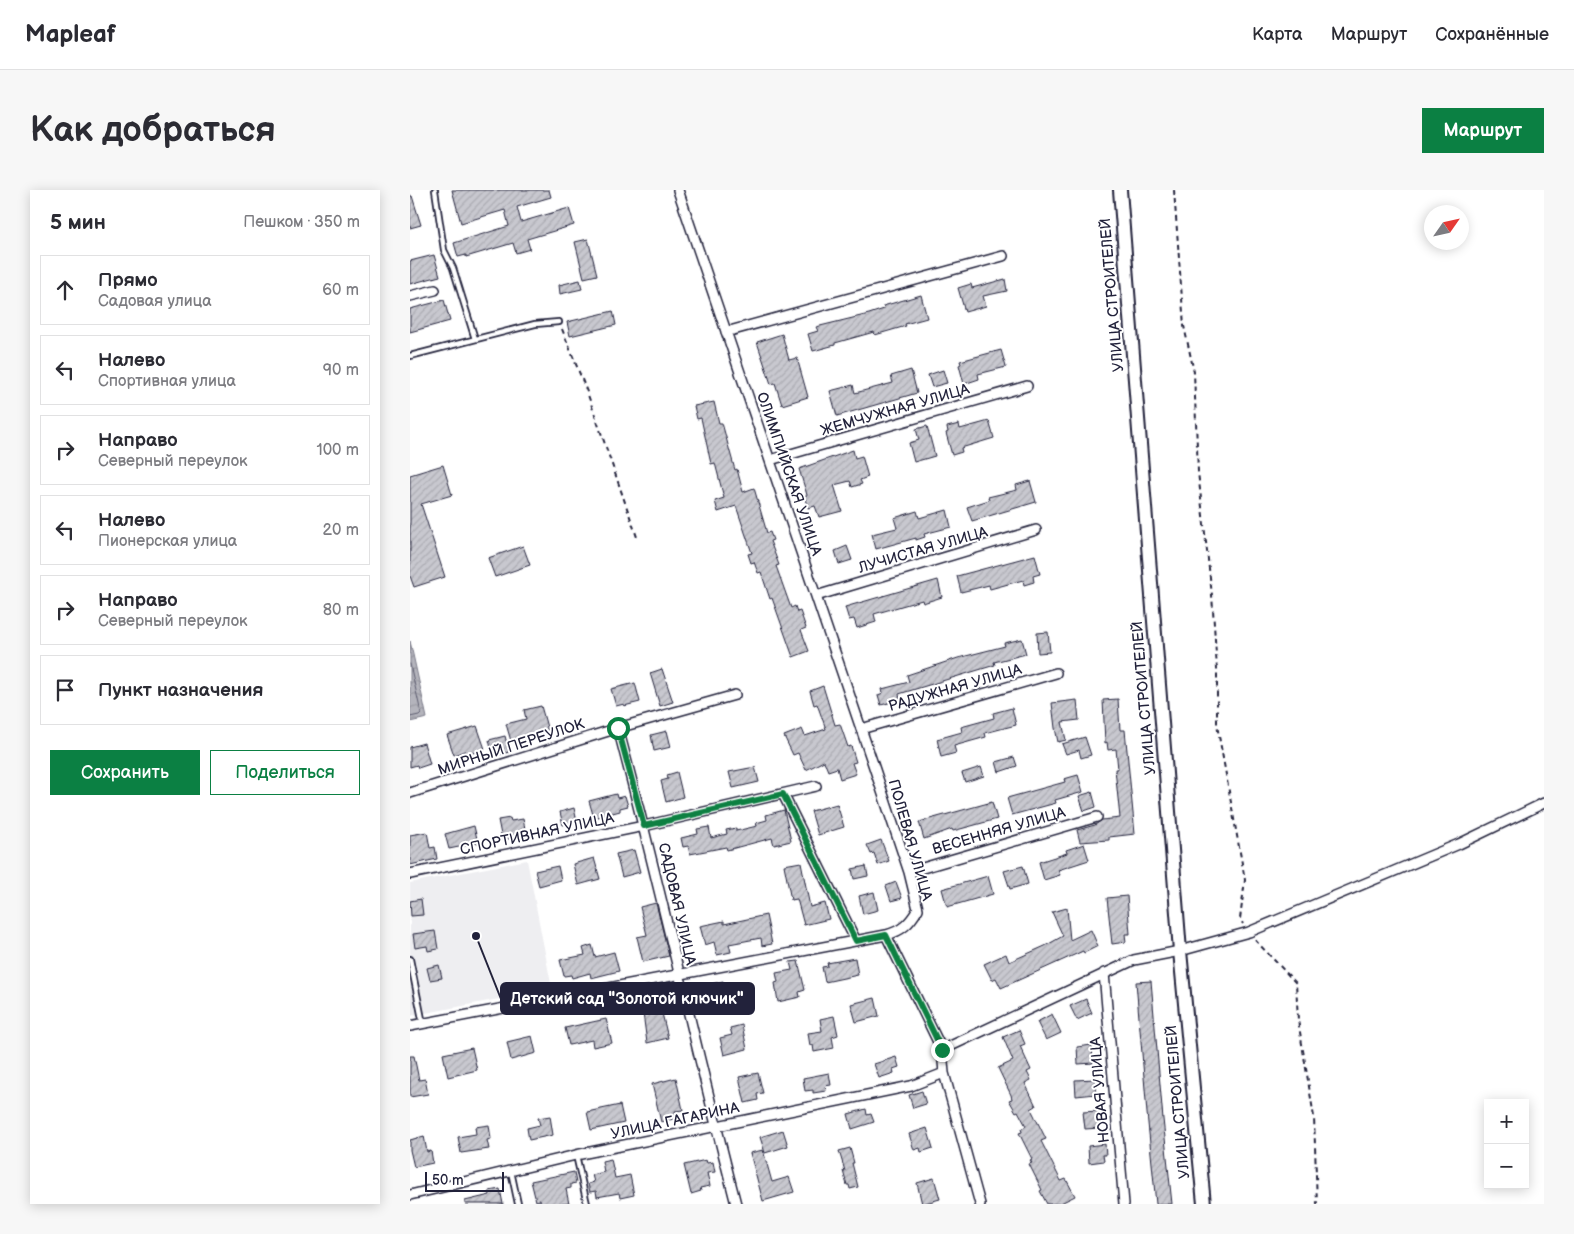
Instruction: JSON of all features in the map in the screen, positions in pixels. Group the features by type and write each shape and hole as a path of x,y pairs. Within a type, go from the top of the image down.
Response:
{"main road":[{"name":"УЛИЦА СТРОИТЕЛЕЙ","path":"1119,190 1180,951 1204,1204"}],"street":[{"name":"ОЛИМПИЙСКАЯ УЛИЦА","path":"678,190 874,767"},
{"path":"726,332 1003,256"},
{"path":"410,296 435,290"},
{"name":"ЖЕМЧУЖНАЯ УЛИЦА","path":"770,460 1027,386"},
{"name":"ЛУЧИСТАЯ УЛИЦА","path":"816,596 1036,530"},
{"name":"РАДУЖНАЯ УЛИЦА","path":"861,729 1056,674"},
{"name":"МИРНЫЙ ПЕРЕУЛОК","path":"410,793 618,728 735,695"},
{"name":"САДОВАЯ УЛИЦА","path":"618,728 644,826 736,1204"},
{"name":"ПОЛЕВАЯ УЛИЦА","path":"874,767 909,872 918,909 912,920 904,928 886,935"},
{"name":"СПОРТИВНАЯ УЛИЦА","path":"410,874 644,826 816,786"},
{"path":"783,794 856,941"},
{"path":"942,1050 1134,960 1180,951 1249,932 1459,844 1544,803"},
{"name":"ВЕСЕННЯЯ УЛИЦА","path":"909,872 1097,817"},
{"path":"410,1026 886,935 942,1050 944,1072 980,1204"},
{"name":"НОВАЯ УЛИЦА","path":"1104,973 1124,1204"},
{"name":"УЛИЦА ГАГАРИНА","path":"410,1195 576,1155 911,1086 944,1072"}],"lane":[{"path":"436,190 444,250 453,268 475,339"},
{"path":"410,356 535,324 559,322"},
{"path":"410,959 423,1024"},
{"path":"576,1155 587,1204"},
{"path":"511,1170 518,1204"}],"path":[{"path":"1174,190 1184,326 1194,372 1198,472 1212,596 1217,668 1217,725 1245,880 1240,919 1258,945 1296,983 1298,1020 1314,1117 1317,1204"},
{"path":"559,322 587,392 638,540"}],"shaded area":[{"path":"527,860 552,989 410,1016 410,883"}],"water":[{"path":"410,641 427,718 410,722"}],"building":[{"path":"452,190 549,190 551,197 517,207 521,222 569,208 574,225 527,239 530,249 516,253 513,243 466,257 466,255 458,257 454,243 509,226 505,210 461,223"},
{"path":"410,196 412,196 421,225 410,228"},
{"path":"588,239 597,275 584,278 575,242"},
{"path":"434,255 440,276 410,284 410,261"},
{"path":"1005,279 1007,291 983,296 986,306 965,312 958,288 971,284 972,288"},
{"path":"580,280 582,289 560,294 559,285"},
{"path":"921,295 927,318 875,335 874,332 813,351 808,334 818,331 816,327 869,314 884,309 883,306"},
{"path":"444,300 450,321 410,332 410,309"},
{"path":"613,311 616,325 570,336 567,322"},
{"path":"782,334 789,360 797,358 808,397 782,405 775,383 771,384 757,342"},
{"path":"1001,350 1006,367 978,374 979,379 964,384 959,365 961,364 960,361"},
{"path":"911,370 917,393 837,416 830,391 853,385 855,393 893,383 891,376"},
{"path":"943,370 947,383 932,387 928,375"},
{"path":"714,402 719,423 722,423 743,492 754,488 767,533 770,532 773,540 770,541 779,565 776,566 791,608 795,606 797,612 800,611 806,628 801,630 809,651 793,657 761,572 758,573 754,562 751,563 748,554 752,553 736,506 718,512 715,501 724,498 715,463 711,464 701,418 697,419 694,406"},
{"path":"989,421 994,438 961,448 962,452 952,455 946,433 948,432 947,427 959,424 960,429"},
{"path":"927,426 935,456 914,462 909,443 919,440 916,429"},
{"path":"853,450 855,458 862,456 868,477 860,480 862,484 852,487 850,481 834,485 842,511 819,517 815,506 808,508 804,496 807,495 799,469"},
{"path":"443,465 452,495 421,504 445,577 414,587 410,576 410,475"},
{"path":"1030,481 1036,502 972,521 967,507 989,500 988,497 1017,490 1016,485"},
{"path":"947,510 951,527 924,534 925,537 916,540 916,538 876,549 872,534 897,528 894,518 917,511 919,518"},
{"path":"523,546 530,565 495,577 488,558"},
{"path":"847,546 852,560 839,564 835,551"},
{"path":"1035,555 1040,574 1033,576 1034,582 1024,585 1023,580 990,589 989,585 961,592 957,576"},
{"path":"938,580 942,597 923,603 922,600 874,614 876,622 857,628 854,619 849,620 845,607"},
{"path":"1048,632 1050,652 1038,653 1037,633"},
{"path":"1022,639 1026,654 994,662 995,665 899,694 900,700 881,705 878,695 883,693 882,689 909,682 907,675 958,658 1005,646 1004,643"},
{"path":"662,669 673,702 660,706 650,673"},
{"path":"635,683 640,702 616,706 611,689"},
{"path":"823,686 835,725 840,724 848,747 851,746 856,762 852,763 856,774 840,779 837,768 828,771 824,761 806,770 798,753 793,755 784,736 802,729 805,736 826,729 817,704 814,705 810,691"},
{"path":"1118,699 1120,730 1125,730 1135,834 1109,837 1109,840 1080,842 1077,830 1095,825 1102,820 1120,818 1115,769 1118,769 1116,749 1108,750 1107,742 1105,743 1103,700"},
{"path":"1077,700 1079,720 1062,722 1066,740 1058,742 1052,703"},
{"path":"541,706 548,731 511,741 506,724 526,719 524,710"},
{"path":"1012,708 1016,725 985,733 986,737 954,746 956,753 941,757 937,739 962,732 961,727 994,718 993,713"},
{"path":"477,726 485,749 466,755 465,751 454,755 447,735"},
{"path":"667,731 671,747 654,751 651,735"},
{"path":"505,736 509,752 493,756 489,740"},
{"path":"1085,737 1091,755 1081,758 1079,750 1066,754 1062,744"},
{"path":"424,743 430,764 418,768 417,765 410,767 410,747"},
{"path":"1014,757 1017,766 999,772 996,762"},
{"path":"755,767 759,782 733,788 729,772"},
{"path":"981,767 984,776 965,782 962,773"},
{"path":"677,772 683,797 666,802 661,781 668,779 667,775"},
{"path":"1078,775 1083,792 1055,800 1056,803 1012,815 1007,798 1065,782 1064,779"},
{"path":"1092,792 1096,807 1084,811 1079,796"},
{"path":"616,794 617,798 625,796 628,806 620,808 620,811 594,818 589,801"},
{"path":"992,802 997,819 953,831 952,829 924,839 919,822"},
{"path":"837,804 844,827 818,835 811,811"},
{"path":"574,808 577,822 563,825 560,812"},
{"path":"784,810 791,841 774,845 772,838 727,850 726,847 690,854 688,846 683,847 681,838 698,834 697,829 709,827 711,838 727,834 726,830 736,828 736,831 757,826 756,823 767,820 766,815"},
{"path":"510,818 511,821 523,819 525,829 522,830 523,836 502,840 498,820"},
{"path":"474,826 478,843 449,849 445,834"},
{"path":"427,832 430,848 435,847 437,859 410,865 410,835"},
{"path":"881,840 889,861 878,865 874,853 871,854 867,845"},
{"path":"1084,844 1089,860 1058,870 1060,875 1044,880 1039,862 1067,853 1066,850"},
{"path":"634,850 640,872 622,877 616,854"},
{"path":"594,858 600,879 578,885 573,864"},
{"path":"801,862 810,907 825,903 829,919 804,925 797,899 791,900 784,865"},
{"path":"558,866 561,880 539,886 535,871"},
{"path":"866,866 868,876 854,879 852,869"},
{"path":"1023,866 1028,884 1010,889 1004,871"},
{"path":"988,876 993,894 947,907 942,889"},
{"path":"896,882 902,898 891,901 886,886"},
{"path":"874,892 878,910 863,914 859,896"},
{"path":"1127,896 1130,934 1125,934 1126,942 1112,944 1107,898"},
{"path":"421,899 423,915 411,916 410,901"},
{"path":"656,903 669,956 643,962 637,937 647,935 640,907"},
{"path":"1067,908 1070,940 1091,930 1098,946 1001,988 996,978 992,980 984,964 1006,954 1009,962 1063,936 1052,912"},
{"path":"766,915 772,944 762,946 761,938 729,944 731,952 717,955 714,942 705,945 700,926 724,921 724,924"},
{"path":"435,931 438,949 428,951 427,946 415,948 413,934"},
{"path":"592,945 595,957 614,952 619,971 591,978 590,973 572,978 571,975 564,976 560,960 585,955 583,948"},
{"path":"855,958 858,975 825,982 822,967 828,966 827,963"},
{"path":"798,961 805,990 799,992 800,997 778,1002 775,983 778,982 776,973 792,970 790,962"},
{"path":"439,965 442,978 430,980 427,968"},
{"path":"723,981 729,1007 714,1011 707,985"},
{"path":"1151,981 1172,1204 1156,1204 1147,1113 1136,982"},
{"path":"875,998 879,1016 856,1022 851,1004"},
{"path":"1086,999 1092,1013 1077,1020 1070,1006"},
{"path":"661,1009 668,1038 647,1043 643,1013"},
{"path":"1052,1014 1061,1033 1046,1040 1037,1022"},
{"path":"834,1016 838,1035 832,1037 834,1048 814,1052 813,1045 810,1046 808,1033 822,1031 820,1019"},
{"path":"606,1019 612,1043 593,1047 592,1040 569,1045 565,1028"},
{"path":"742,1025 747,1049 724,1055 720,1038 732,1035 730,1028"},
{"path":"1019,1030 1025,1044 1020,1046 1031,1070 1027,1072 1031,1080 1025,1083 1036,1106 1031,1109 1046,1139 1041,1141 1061,1181 1066,1179 1075,1196 1059,1204 1047,1204 1040,1191 1042,1190 1029,1164 1032,1163 1030,1160 1032,1159 1019,1133 1026,1126 1018,1111 1016,1112 1009,1100 1012,1099 1011,1095 998,1068 1013,1061 1003,1037"},
{"path":"532,1036 536,1053 511,1060 507,1042"},
{"path":"1092,1045 1093,1063 1078,1064 1077,1047"},
{"path":"472,1048 477,1070 448,1077 443,1054"},
{"path":"410,1056 414,1056 419,1080 425,1079 428,1094 410,1097"},
{"path":"896,1057 899,1067 893,1069 894,1073 879,1078 874,1064"},
{"path":"758,1073 763,1093 757,1094 758,1100 745,1103 739,1077"},
{"path":"829,1073 831,1085 825,1086 826,1091 813,1093 813,1090 805,1091 803,1078"},
{"path":"676,1078 683,1110 675,1111 677,1118 661,1122 652,1084"},
{"path":"1095,1079 1096,1094 1076,1096 1075,1080"},
{"path":"922,1091 926,1104 913,1108 909,1095"},
{"path":"620,1105 624,1123 591,1130 587,1112"},
{"path":"866,1109 867,1115 871,1114 874,1122 852,1129 848,1114"},
{"path":"1098,1111 1100,1128 1085,1129 1083,1112"},
{"path":"550,1116 553,1135 529,1140 527,1128 540,1125 538,1118"},
{"path":"489,1125 491,1139 487,1140 489,1149 461,1153 458,1137 476,1134 475,1127"},
{"path":"927,1128 933,1148 921,1152 920,1148 914,1150 909,1134"},
{"path":"783,1130 788,1146 765,1153 760,1137"},
{"path":"424,1136 427,1152 431,1151 433,1163 414,1167 410,1140"},
{"path":"1105,1144 1106,1155 1103,1155 1104,1161 1089,1163 1088,1146"},
{"path":"850,1148 858,1187 850,1189 849,1185 847,1185 839,1151"},
{"path":"763,1150 772,1182 789,1177 794,1192 763,1201 750,1153"},
{"path":"611,1159 615,1178 630,1175 634,1195 620,1198 619,1193 597,1197 596,1191 590,1192 588,1184 594,1182 592,1175 604,1172 602,1161"},
{"path":"706,1160 707,1163 713,1162 715,1172 707,1173 710,1186 700,1188 701,1191 691,1194 684,1165"},
{"path":"574,1172 576,1183 571,1184 571,1188 566,1189 569,1204 541,1204 540,1200 536,1201 531,1181"},
{"path":"934,1178 940,1199 922,1204 917,1183"},
{"path":"500,1189 503,1204 465,1204 465,1201 490,1195 489,1191"}],"place":[{"name":"Детский сад \"Золотой ключик\"","path":"476,936"}],"route":[{"path":"618,728 644,826 783,794 856,941 886,935 942,1050"}]}
